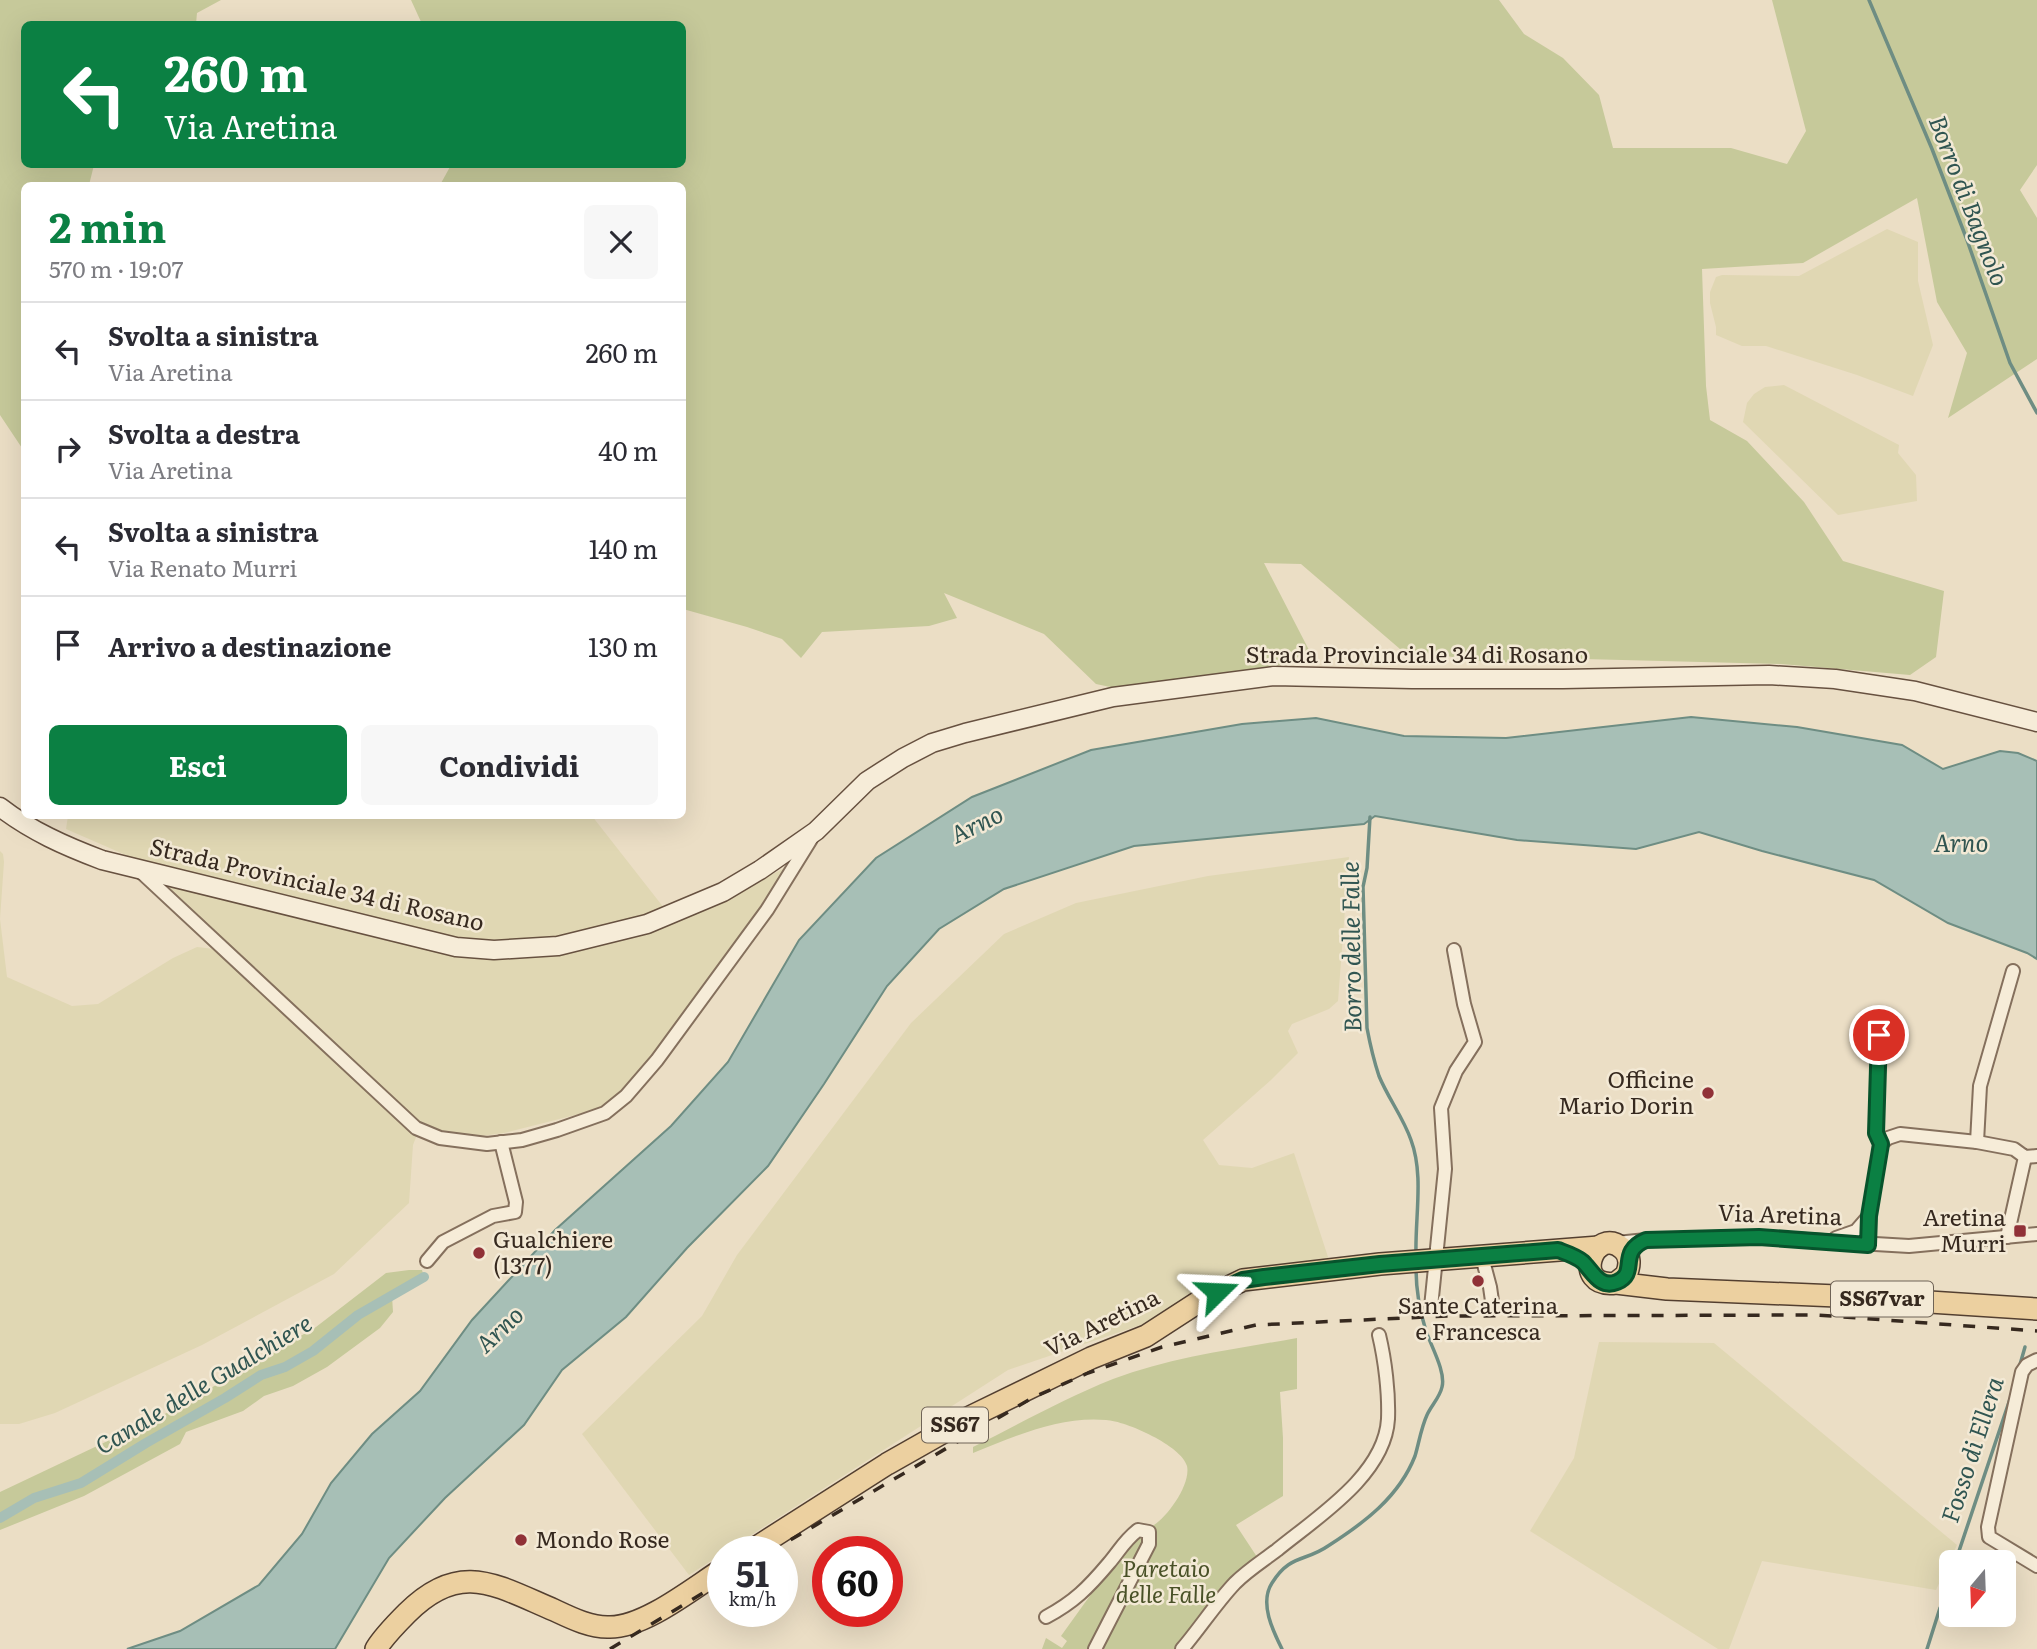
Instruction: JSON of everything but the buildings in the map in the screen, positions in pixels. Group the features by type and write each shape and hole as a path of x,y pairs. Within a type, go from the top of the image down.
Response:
{"main road":[{"name":"Strada Provinciale 34 di Rosano","path":"0,807 20,823 58,843 102,860 456,947 494,950 558,946 647,924 723,892 760,870 816,831 867,780 932,743 1114,697 1274,676 1563,679 1769,675 1835,679 1915,691 2037,722"},
{"name":"Via Aretina","path":"774,1536 887,1464 970,1417 1078,1364 1146,1336 1200,1301 1243,1280 1380,1264 1436,1267 1474,1257 1606,1245"},
{"path":"1558,1250 1582,1261 1601,1282 1616,1283 1626,1275 1629,1263 1624,1250 1606,1245 1590,1259 1591,1270"},
{"name":"SS67var","path":"1629,1263 1637,1275 1651,1285 1667,1289"},
{"name":"SS67var","path":"1616,1283 1667,1289 1837,1296 2037,1309"},
{"path":"376,1649 422,1599 441,1587 457,1582 489,1584 581,1622 608,1628 632,1624 657,1612 707,1579"}],"street":[{"path":"138,869 416,1128 440,1138 487,1144 522,1140 557,1130 605,1113 626,1097 657,1060 767,910 816,831"},
{"path":"1431,1307 1446,1169 1441,1108 1456,1071 1475,1042 1464,1004 1454,950"},
{"path":"1977,1142 1980,1086 2013,971"},
{"path":"1879,1035 1876,1133 1881,1144"},
{"path":"1868,1245 1869,1216 1881,1144 1884,1140 1900,1134 1977,1142 2014,1149 2031,1156 2007,1237"},
{"path":"427,1261 443,1242 493,1216 515,1212 516,1202 501,1142"},
{"path":"1823,1240 1844,1237 1856,1231 1869,1216"},
{"name":"Via Aretina","path":"1606,1245 1646,1240 1759,1237 1909,1246 2037,1234"},
{"path":"1629,1263 1636,1244 1646,1240"},
{"path":"1474,1257 1490,1287 1492,1301"},
{"path":"1182,1649 1236,1582 1321,1516 1370,1466 1380,1447 1388,1420 1379,1335"},
{"path":"2037,1360 2027,1365 2022,1372 1988,1527 1989,1537 2037,1566"},
{"path":"1046,1617 1069,1604 1092,1583 1125,1540 1138,1530 1149,1532 1149,1544 1095,1649"}],"shaded area":[{"path":"1887,229 1918,242 1918,281 1933,345 1913,396 1766,346 1742,346 1716,335 1710,292 1716,277 1799,276"},
{"path":"1784,385 1899,445 1898,453 1916,475 1917,501 1838,515 1743,422 1747,403 1754,394 1765,387"},
{"path":"68,819 594,819 675,922 787,867 788,873 637,1079 620,1097 591,1111 504,1133 481,1136 453,1133 434,1130 421,1124 413,1145 409,1203 334,1274 202,1345 55,1413 19,1424 0,1424 0,919 7,977 72,1006 98,1004 173,958 197,947 214,949 128,856 66,829"},
{"path":"0,851 4,862 0,919"},
{"path":"1349,857 1338,1001 1329,1009 1292,1024 1288,1031 1298,1053 1203,1140 1219,1165 1252,1168 1294,1153 1329,1260 1224,1276 1155,1320 1008,1370 750,1536 707,1536 707,1563 689,1575 582,1434 702,1316 737,1255 911,1023 1004,934 1076,903 1208,876"},
{"path":"1599,1342 1714,1343 1957,1545 1955,1550 1939,1550 1939,1584 1936,1590 1762,1561 1729,1649 1718,1649 1530,1531 1574,1458"}],"green space":[{"path":"0,0 221,0 197,13 196,21 21,21 21,168 93,168 90,182 21,182 21,446 0,415"},
{"path":"411,0 1499,0 1524,34 1563,58 1599,95 1613,148 1731,148 1787,164 1806,131 1772,0 2037,0 2037,165 2020,190 2037,218 2037,359 1948,418 1967,353 1937,302 1917,198 1803,263 1702,269 1706,386 1710,420 1747,441 1804,502 1843,561 1944,591 1936,657 1910,675 1781,664 1583,659 1492,663 1400,649 1301,564 1264,563 1310,652 1277,666 1115,688 1096,684 1044,634 944,593 957,618 929,626 822,632 801,658 782,639 686,610 686,182 442,182 449,168 686,168 686,21 421,21"},
{"path":"422,1270 424,1277 392,1296 393,1312 380,1328 327,1367 293,1386 264,1396 243,1411 186,1432 180,1444 84,1496 0,1530 0,1492 173,1410 316,1327 386,1273"},
{"name":"Paretaio delle Falle","path":"1297,1338 1297,1389 1280,1392 1283,1496 1236,1525 1261,1563 1182,1649 1042,1649 1046,1638 1062,1648 1067,1641 1061,1636 1135,1533 1160,1521 1172,1507 1186,1482 1187,1466 1175,1451 1152,1436 1106,1420 1055,1424 973,1453 973,1447 1077,1394 1135,1371 1204,1354"}],"water":[{"name":"Arno","path":"1691,717 1797,727 1902,745 1943,769 2000,751 2018,753 2037,761 2037,959 1948,923 1874,880 1699,832 1636,849 1517,840 1375,816 1364,824 1134,846 1004,889 939,929 887,986 768,1166 687,1248 626,1317 562,1370 524,1425 445,1498 389,1558 335,1649 127,1649 180,1631 259,1585 302,1534 331,1483 372,1434 420,1391 472,1320 555,1230 671,1126 728,1062 799,940 876,858 972,797 1091,750 1242,724 1316,718 1404,736 1506,738"}],"waterway":[{"name":"Borro di Bagnolo","path":"1869,0 1932,149 2010,363 2037,413"},
{"name":"Borro delle Falle","path":"1370,817 1363,887 1367,1028 1379,1076 1408,1132 1415,1153 1418,1181 1416,1254"},
{"name":"Borro delle Falle","path":"1282,1649 1267,1608 1268,1591 1272,1583 1285,1567 1320,1551 1341,1537 1379,1508 1390,1496 1408,1471 1425,1420 1441,1391 1442,1374 1422,1316 1416,1268"},
{"name":"Canale delle Gualchiere","path":"0,1518 34,1498 81,1483 261,1375 285,1367 313,1351 358,1315 424,1277"},
{"name":"Fosso di Ellera","path":"2019,1368 2025,1347"},
{"name":"Fosso di Ellera","path":"1959,1550 2010,1399"},
{"name":"Fosso di Ellera","path":"1927,1649 1939,1611"}],"railway":[{"path":"797,1536 1032,1398 1088,1373 1162,1347 1256,1325 1447,1316 1817,1315 2037,1331"},
{"path":"610,1649 707,1591"}],"place":[{"name":"Officine Mario Dorin","path":"1708,1093"},
{"name":"Aretina Murri","path":"2020,1231"},
{"name":"Gualchiere (1377)","path":"479,1253"},
{"name":"Sante Caterina e Francesca","path":"1478,1281"},
{"name":"Mondo Rose","path":"521,1540"}],"route":[{"path":"1217,1292 1243,1280 1264,1277 1380,1264 1558,1250 1582,1261 1601,1282 1616,1283 1626,1275 1631,1252 1636,1244 1646,1240 1759,1237 1868,1245 1869,1216 1881,1144 1876,1133 1879,1035"}]}
